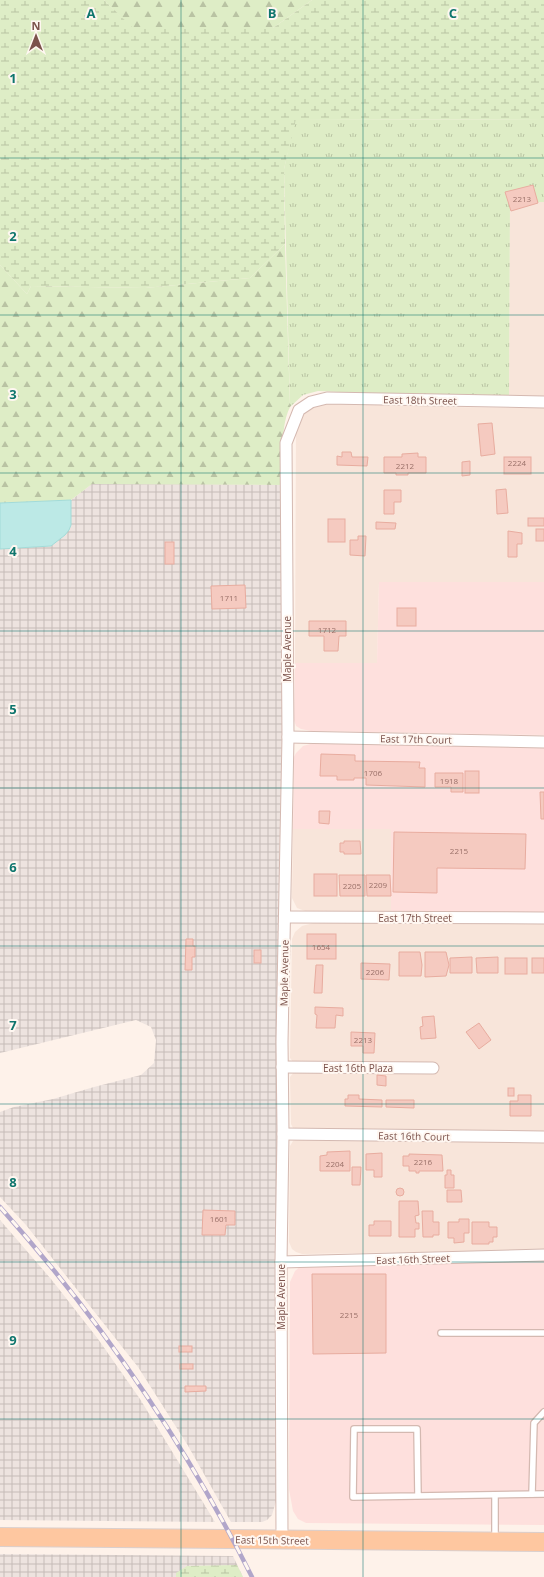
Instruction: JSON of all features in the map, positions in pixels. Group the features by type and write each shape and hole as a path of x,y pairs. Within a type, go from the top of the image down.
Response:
{"main road":[{"name":"East 15th Street","path":"0,1537 544,1542"}],"street":[{"name":"East 18th Street","path":"299,410 311,402 327,398 544,402"},
{"name":"Maple Avenue","path":"282,1540 282,1067 288,737 286,443 299,410"},
{"name":"East 17th Court","path":"288,737 544,742"},
{"name":"East 17th Street","path":"285,917 544,918"},
{"name":"East 16th Plaza","path":"282,1067 433,1068"},
{"name":"East 16th Court","path":"283,1134 544,1137"},
{"name":"East 16th Street","path":"281,1262 544,1255"}],"lane":[{"path":"441,1333 544,1333"},
{"path":"532,1494 534,1423 544,1412"},
{"path":"418,1496 416,1429 354,1429 353,1496 418,1496 544,1494"},
{"path":"495,1495 495,1542"}],"shaded area":[{"path":"544,202 544,397 509,397 510,203"},
{"path":"324,402 448,407 544,408 544,582 379,582 377,663 295,663 296,428 302,412"},
{"path":"92,484 284,485 279,882 276,1501 272,1515 267,1520 262,1522 231,1522 187,1444 138,1367 26,1225 0,1197 0,1112 14,1107 53,1099 141,1075 154,1063 156,1040 151,1027 136,1020 0,1053 0,549 51,546 65,535 71,525 71,500"},
{"path":"379,582 544,582 544,735 311,731 301,729 296,726 294,720 295,663 377,663"},
{"path":"314,743 544,747 544,913 391,911 391,829 293,829 294,757 303,746"},
{"path":"293,829 391,829 391,911 305,911 297,908 292,898"},
{"path":"317,922 544,924 544,1133 295,1130 291,1124 290,1077 294,1072 294,1063 290,1058 292,939 295,932 302,926"},
{"path":"297,1139 544,1142 544,1250 302,1254 296,1252 292,1249 289,1242 290,1146 293,1141"},
{"path":"0,1220 51,1279 98,1339 140,1399 215,1522 0,1520"},
{"path":"544,1259 544,1525 306,1523 298,1519 293,1511 289,1489 290,1282 295,1271 302,1265"},
{"path":"0,1554 233,1556 243,1577 0,1577"}],"green space":[{"path":"0,0 104,0 133,28 273,28 312,0 544,0 544,120 296,119 284,169 285,244 250,278 145,288 31,286 27,294 0,265"},
{"path":"104,0 312,0 273,28 132,28"},
{"path":"295,119 544,120 544,202 510,203 509,397 407,395 318,391 303,395 290,407 284,169"},
{"path":"285,244 290,407 284,425 283,435 284,485 92,484 71,500 0,503 0,265 27,294 31,286 145,288 250,278"},
{"path":"237,1565 243,1577 176,1577 176,1573 187,1566"}],"water":[{"path":"71,500 71,525 69,530 51,546 0,549 0,503"}],"building":[{"path":"533,185 538,203 511,211 505,192"},
{"path":"492,423 495,454 481,456 478,424"},
{"path":"342,452 351,452 352,457 368,457 367,466 337,465 337,456 342,457"},
{"path":"418,453 418,457 426,457 426,473 396,475 396,473 384,473 384,457 402,457 402,454"},
{"path":"504,457 531,457 531,474 504,474"},
{"path":"470,461 470,475 462,476 462,462"},
{"path":"506,489 508,513 497,514 496,490"},
{"path":"384,490 401,490 401,502 394,502 394,514 384,514"},
{"path":"528,518 544,518 544,526 528,526"},
{"path":"328,519 345,519 345,542 328,542"},
{"path":"376,522 396,523 395,529 376,529"},
{"path":"536,529 544,529 544,541 536,541"},
{"path":"508,531 522,533 522,544 517,544 517,557 508,557"},
{"path":"358,536 366,536 365,556 350,555 350,540 358,540"},
{"path":"165,542 174,542 174,564 165,564"},
{"path":"245,585 246,608 212,609 211,586"},
{"path":"397,608 416,608 416,626 397,626"},
{"path":"309,621 346,621 346,636 339,636 338,651 324,651 324,636 309,636"},
{"path":"321,754 355,755 355,761 420,762 419,768 425,768 425,787 366,785 366,778 337,780 337,776 320,776"},
{"path":"465,771 479,771 479,793 465,793"},
{"path":"435,773 463,773 463,792 451,792 451,787 435,787"},
{"path":"540,792 544,792 544,819 541,819"},
{"path":"319,811 330,811 329,824 319,823"},
{"path":"394,832 526,834 525,869 437,868 437,893 393,892"},
{"path":"344,841 360,841 361,854 344,854 344,852 340,852 340,843 344,843"},
{"path":"314,874 337,874 337,896 314,896"},
{"path":"339,875 365,875 365,896 340,896"},
{"path":"366,875 390,875 391,896 367,896"},
{"path":"307,934 336,934 336,959 307,959"},
{"path":"186,939 193,939 193,946 195,946 195,957 192,957 192,970 185,970"},
{"path":"254,950 261,950 261,963 254,963"},
{"path":"399,952 420,952 422,965 421,976 399,976"},
{"path":"425,952 446,952 449,965 446,976 425,977"},
{"path":"472,957 472,973 450,973 450,958"},
{"path":"498,957 498,973 477,973 476,958"},
{"path":"505,958 527,958 527,974 505,974"},
{"path":"532,958 544,958 544,973 532,973"},
{"path":"361,963 390,964 389,980 361,979"},
{"path":"316,965 323,965 322,993 314,993"},
{"path":"315,1007 343,1008 343,1016 336,1015 335,1028 316,1028 317,1015 315,1014"},
{"path":"434,1016 436,1038 421,1039 420,1027 423,1026 422,1017"},
{"path":"479,1023 491,1040 479,1049 466,1032"},
{"path":"351,1032 375,1033 374,1053 363,1053 363,1046 351,1046"},
{"path":"377,1075 386,1076 386,1086 377,1085"},
{"path":"508,1088 514,1088 514,1096 508,1096"},
{"path":"348,1095 359,1095 359,1099 382,1100 382,1107 345,1106 345,1099 348,1099"},
{"path":"518,1095 531,1095 531,1116 510,1116 510,1101 518,1101"},
{"path":"386,1100 414,1100 414,1108 386,1107"},
{"path":"350,1151 350,1171 320,1171 320,1156 327,1155 327,1152"},
{"path":"382,1153 382,1177 374,1177 374,1170 366,1170 366,1154"},
{"path":"409,1154 442,1155 443,1171 419,1171 419,1173 416,1173 416,1171 409,1171 409,1166 403,1166 403,1156 409,1156"},
{"path":"352,1167 361,1167 360,1185 352,1185"},
{"path":"447,1170 451,1170 451,1175 454,1175 454,1188 445,1188 445,1175 447,1175"},
{"path":"398,1188 402,1188 404,1192 402,1196 398,1196 396,1194 396,1190"},
{"path":"447,1190 461,1190 462,1202 447,1202"},
{"path":"399,1201 418,1201 419,1215 415,1216 416,1223 419,1223 419,1229 415,1229 415,1237 399,1237"},
{"path":"203,1210 235,1211 235,1225 226,1225 225,1235 202,1235"},
{"path":"422,1211 433,1211 433,1222 439,1222 439,1235 433,1235 433,1237 423,1237"},
{"path":"459,1219 469,1219 469,1233 464,1233 464,1242 454,1243 454,1238 448,1238 448,1222 459,1222"},
{"path":"374,1221 391,1221 391,1236 369,1236 369,1225 374,1225"},
{"path":"472,1222 489,1222 489,1227 497,1227 497,1237 493,1237 493,1242 489,1242 489,1244 472,1244"},
{"path":"312,1274 386,1274 386,1353 313,1354"},
{"path":"179,1346 192,1346 192,1352 179,1352"},
{"path":"180,1364 193,1364 193,1369 180,1369"},
{"path":"185,1386 206,1386 206,1391 185,1392"}],"railway":[{"path":"0,1207 72,1293 138,1384 198,1478 252,1577"}]}
